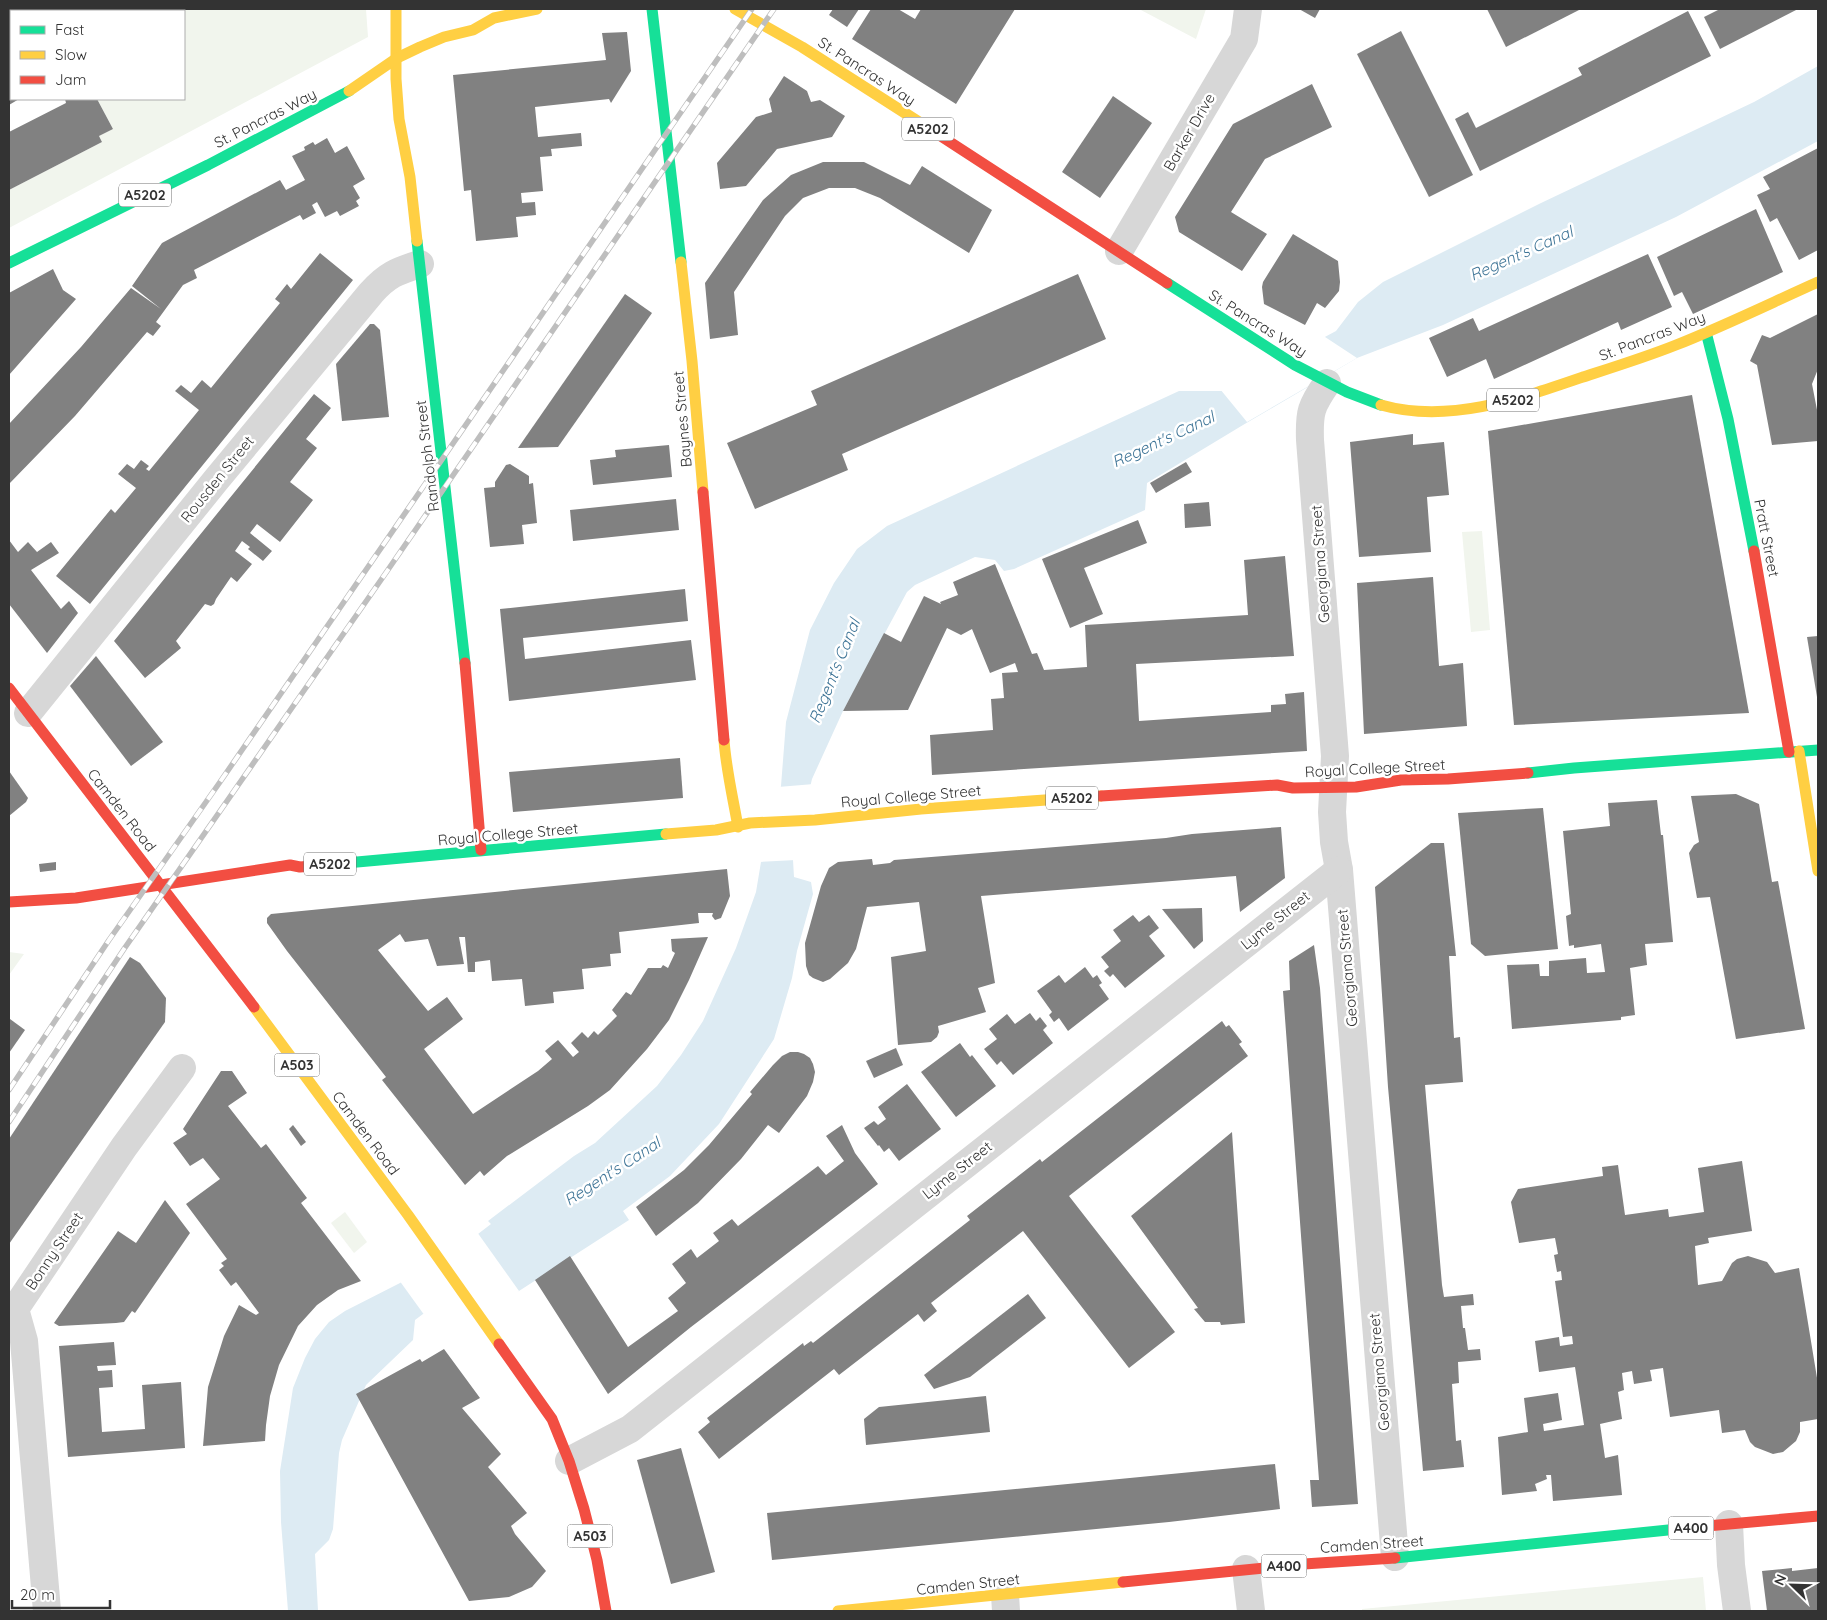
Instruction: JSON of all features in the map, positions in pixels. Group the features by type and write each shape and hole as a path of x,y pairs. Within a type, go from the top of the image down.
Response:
{"main road":[{"name":"Randolph Street","path":"396,9 398,119 410,177 420,264 458,602 482,850"},
{"name":"St. Pancras Way","path":"9,263 208,165 297,117 342,96 397,58 444,38 473,30 494,18 537,9"},
{"name":"Baynes Street","path":"652,9 692,361 726,766 730,776 738,827"},
{"name":"St. Pancras Way","path":"736,9 802,47 1265,346 1344,392 1375,404 1403,410 1425,412 1468,409 1509,401 1677,344 1818,282"},
{"name":"Pratt Street","path":"1706,332 1728,418 1818,871"},
{"name":"Camden Road","path":"9,688 163,886 408,1214 552,1419 569,1461 586,1518 597,1560 606,1611"},
{"name":"Royal College Street","path":"9,902 76,898 290,866 300,867 536,846 921,809 1233,787 1276,785 1293,788 1356,787 1401,780 1531,773 1574,768 1818,750"},
{"name":"Camden Street","path":"838,1611 1006,1603 1246,1570 1419,1556 1818,1516"}],"street":[{"name":"Barker Drive","path":"1119,251 1244,39 1248,9"},
{"name":"Rousden Street","path":"28,713 371,293 392,273 420,264"},
{"name":"Georgiana Street","path":"1324,381 1314,401 1309,418 1335,756 1334,842 1339,870 1395,1557"},
{"name":"Lyme Street","path":"569,1461 630,1429 1339,870"},
{"name":"Bonny Street","path":"47,1611 20,1424 24,1341 15,1309 124,1147 182,1068"},
{"path":"1729,1524 1731,1565 1738,1611"},
{"path":"1246,1570 1251,1611"}],"shaded area":[{"path":"366,9 368,37 9,228 9,190 102,142 99,136 113,129 98,100 185,100 185,10 112,10"},
{"path":"1139,9 1206,9 1196,39"},
{"path":"1482,531 1490,630 1471,632 1462,532"},
{"path":"9,952 24,954 9,975"},
{"path":"345,1212 367,1242 354,1253 331,1223"},
{"path":"1703,1577 1706,1611 1362,1611 1362,1609"}],"water":[{"name":"Regent's Canal","path":"1818,66 1818,141 1676,217 1443,325 1357,358 1147,483 1145,510 1014,569 1004,571 995,560 975,557 915,585 907,592 843,711 812,779 793,860 794,877 811,882 813,894 797,951 792,978 774,1039 719,1124 670,1176 623,1211 629,1220 519,1291 423,1314 415,1320 413,1340 366,1385 342,1440 339,1453 333,1529 329,1540 315,1554 318,1611 288,1611 281,1522 280,1471 293,1388 315,1339 329,1322 345,1311 400,1283 491,1224 488,1221 574,1156 595,1143 657,1086 681,1055 703,1021 736,948 756,892 761,862 781,786 786,722 810,630 834,583 857,549 887,526 1179,391 1224,391 1336,331 1358,302 1383,282 1541,203 1754,102"}],"pier":[{"path":"1322,335 1357,358 1247,422 1220,389 1223,389"},
{"path":"814,784 796,860 759,862 778,787"},
{"path":"477,1232 519,1291 514,1294 425,1316 399,1280"}],"building":[{"path":"65,9 115,9 112,10"},
{"path":"833,9 859,9 847,27 829,15"},
{"path":"871,9 898,9 915,19 921,9 1015,9 956,104 852,39"},
{"path":"1299,9 1320,9 1315,18"},
{"path":"1487,9 1581,9 1506,47"},
{"path":"1720,9 1798,9 1720,49 1704,17"},
{"path":"1688,11 1711,56 1480,171 1455,119 1468,112 1476,128 1582,75 1578,68"},
{"path":"1401,31 1473,175 1429,197 1357,54"},
{"path":"627,32 631,71 611,103 609,99 535,107 538,137 581,133 582,146 551,149 552,156 540,157 543,191 521,193 522,203 535,202 536,215 516,217 518,237 476,241 471,190 464,191 453,75 606,60 602,33"},
{"path":"784,76 807,91 811,102 820,100 845,116 832,137 777,149 746,186 720,189 717,163 756,117 772,112 769,99"},
{"path":"1312,84 1332,127 1265,159 1231,212 1267,234 1242,271 1179,232 1175,217 1233,124"},
{"path":"9,90 10,100 17,100 9,105"},
{"path":"1113,96 1152,123 1100,198 1062,172"},
{"path":"65,100 98,100 113,129 99,136 102,142 9,190 9,132 66,103"},
{"path":"327,138 335,153 347,146 365,179 353,186 360,198 356,201 359,206 340,216 337,211 325,217 317,202 312,205 316,213 303,220 300,215 194,270 197,278 183,285 156,322 161,326 153,336 147,332 75,416 9,484 9,424 81,347 131,288 161,309 132,286 162,243 280,180 286,190 305,180 292,156 305,150 304,147 313,142 315,145"},
{"path":"1818,148 1818,250 1799,260 1777,218 1770,222 1757,195 1770,189 1763,177"},
{"path":"823,162 864,162 910,185 922,166 992,210 969,253 880,198 855,188 829,188 803,198 785,216 734,292 738,335 710,339 705,283 763,200 791,175"},
{"path":"1756,209 1783,272 1693,314 1682,292 1674,296 1657,257"},
{"path":"1293,234 1338,261 1339,291 1325,308 1317,303 1305,325 1264,304 1263,282"},
{"path":"320,253 353,280 90,604 56,576 111,509 115,513 136,488 118,474 127,464 134,469 141,460 149,466 146,469 149,471 199,410 175,391 181,385 191,393 202,380 211,388 280,303 275,299 287,284 291,289"},
{"path":"1648,254 1672,307 1621,330 1618,322 1494,379 1486,359 1447,377 1429,338 1473,318 1479,331"},
{"path":"53,269 63,290 76,299 9,375 9,293"},
{"path":"1078,274 1106,339 842,454 848,470 755,509 727,443 817,405 811,391"},
{"path":"625,294 652,313 558,447 518,448"},
{"path":"1818,314 1818,369 1812,384 1818,415 1818,441 1772,445 1757,365 1750,361 1762,335 1770,338"},
{"path":"370,324 374,324 380,330 389,417 342,421 336,364"},
{"path":"314,394 331,408 306,439 317,448 290,482 313,500 280,542 257,524 250,533 272,551 263,561 248,549 250,547 242,541 235,551 252,564 237,582 231,577 214,604 211,606 205,604 176,641 181,648 145,678 114,641"},
{"path":"1692,395 1749,713 1514,725 1488,431"},
{"path":"1413,434 1413,445 1444,442 1449,495 1427,497 1431,552 1359,557 1350,442"},
{"path":"669,445 672,477 593,485 590,460 616,457 615,450"},
{"path":"1186,462 1192,472 1156,493 1150,483"},
{"path":"510,464 529,476 529,484 533,483 537,523 522,525 524,544 490,547 484,488 495,487 495,482 506,465"},
{"path":"676,499 679,530 573,541 570,510"},
{"path":"1209,502 1211,526 1185,528 1184,504"},
{"path":"1138,520 1147,543 1084,568 1103,614 1070,628 1042,559"},
{"path":"9,540 18,552 28,542 37,552 51,542 59,553 31,570 61,609 69,601 78,613 47,653 9,604"},
{"path":"1285,556 1294,656 1136,664 1139,721 1271,712 1271,705 1286,704 1285,694 1304,692 1307,751 932,775 930,735 993,730 991,699 1004,698 1002,673 1018,672 1015,663 990,673 972,629 961,635 947,628 908,710 843,711 884,633 901,642 924,596 941,604 940,602 958,595 953,582 995,564 1032,654 1037,653 1044,670 1087,667 1085,625 1248,615 1244,560"},
{"path":"1433,577 1439,666 1463,663 1467,726 1364,734 1357,583"},
{"path":"685,589 688,621 523,638 525,659 691,640 696,680 509,701 500,609"},
{"path":"1818,636 1818,697 1817,697 1807,637"},
{"path":"96,656 163,742 131,766 70,686"},
{"path":"680,758 683,798 513,812 509,772"},
{"path":"9,771 28,798 26,802 9,816"},
{"path":"1736,794 1759,804 1772,882 1778,881 1805,1029 1736,1039 1710,897 1697,898 1689,853 1694,845 1699,842 1691,796"},
{"path":"1657,800 1661,835 1663,835 1673,942 1645,944 1647,965 1630,968 1635,1015 1621,1017 1621,1020 1512,1029 1507,965 1539,964 1540,976 1549,976 1549,961 1586,958 1587,973 1605,972 1601,944 1574,948 1574,945 1569,946 1566,916 1571,914 1563,831 1610,826 1608,803"},
{"path":"1543,808 1558,949 1485,956 1471,944 1458,813"},
{"path":"1281,827 1285,878 1240,912 1236,876 981,896 995,983 978,988 986,1012 938,1026 939,1032 937,1037 931,1042 898,1045 891,957 926,951 919,902 867,907 856,949 848,963 830,979 823,982 813,978 809,975 806,966 805,943 821,886 829,868 838,862 872,859 873,865 890,863 894,860"},
{"path":"1431,843 1444,843 1456,956 1449,956 1454,1038 1460,1037 1463,1082 1425,1085 1442,1285 1444,1297 1473,1294 1474,1305 1461,1306 1463,1328 1465,1328 1468,1350 1480,1349 1481,1360 1458,1362 1459,1383 1452,1384 1456,1441 1461,1440 1464,1467 1423,1471 1388,1087 1375,887"},
{"path":"56,862 56,870 40,872 39,864"},
{"path":"727,869 730,896 721,918 715,920 712,916 713,913 698,913 699,923 619,932 621,953 610,954 611,966 582,969 584,989 553,992 554,1003 525,1006 522,979 492,981 490,960 475,962 475,972 468,972 465,937 459,937 464,964 437,966 428,939 405,942 400,934 378,950 428,1011 447,997 463,1019 424,1049 473,1114 538,1071 552,1059 545,1051 558,1040 573,1057 579,1052 571,1043 582,1032 588,1038 594,1031 598,1035 617,1016 612,1010 626,992 631,995 648,968 661,968 663,965 668,968 675,953 672,951 671,939 708,937 669,1020 647,1049 610,1090 588,1106 507,1156 484,1176 480,1171 465,1185 382,1080 386,1077 267,923 267,918 271,914"},
{"path":"1202,908 1203,941 1194,949 1162,909"},
{"path":"1133,915 1139,922 1149,915 1159,928 1149,936 1165,956 1125,988 1113,974 1110,977 1104,971 1109,967 1101,957 1121,941 1113,930"},
{"path":"1314,945 1320,988 1358,1504 1312,1507 1310,1480 1319,1480 1283,991 1290,990 1289,961"},
{"path":"130,957 140,963 166,998 165,1022 9,1244 9,1139"},
{"path":"1085,967 1093,978 1097,975 1102,983 1099,985 1109,999 1068,1031 1059,1018 1054,1022 1049,1015 1052,1012 1037,991 1059,975 1065,983"},
{"path":"1030,1013 1036,1021 1040,1017 1047,1026 1043,1030 1053,1043 1013,1075 1001,1061 997,1065 984,1049 997,1039 989,1029 1007,1014 1015,1024"},
{"path":"10,1019 25,1030 9,1053 9,1021"},
{"path":"1222,1021 1226,1027 1229,1025 1242,1042 1239,1044 1248,1056 1069,1196 1175,1332 1129,1368 1023,1231 931,1303 937,1311 924,1322 918,1314 839,1375 834,1369 719,1459 698,1432 710,1422 707,1418 803,1343 804,1346 811,1341 813,1343 970,1220 967,1216 1040,1159 1042,1162"},
{"path":"960,1043 996,1086 956,1117 921,1072"},
{"path":"896,1048 903,1065 874,1078 866,1061"},
{"path":"790,1052 804,1054 810,1058 813,1064 815,1072 807,1096 779,1133 768,1125 741,1159 698,1203 656,1236 636,1207 684,1170 709,1145 752,1094 750,1092 773,1065 782,1056"},
{"path":"221,1071 232,1071 247,1093 228,1106 261,1148 266,1144 307,1198 301,1203 361,1281 338,1290 317,1305 298,1326 279,1365 270,1396 265,1441 203,1446 208,1387 224,1336 239,1305 256,1315 259,1313 236,1282 231,1286 219,1270 224,1266 221,1263 227,1259 186,1204 220,1179 203,1158 190,1166 173,1143 187,1134 183,1129"},
{"path":"907,1084 941,1129 899,1161 889,1148 884,1152 864,1128 874,1121 878,1125 886,1119 878,1107"},
{"path":"293,1125 306,1142 301,1146 289,1129"},
{"path":"842,1125 855,1153 878,1184 691,1327 608,1394 535,1280 570,1256 628,1347 678,1311 668,1298 686,1283 672,1264 691,1249 697,1258 719,1241 713,1233 732,1219 738,1226 818,1166 826,1175 844,1161 826,1136"},
{"path":"1232,1132 1245,1323 1221,1325 1220,1322 1205,1322 1194,1309 1198,1308 1131,1216"},
{"path":"1742,1161 1752,1231 1708,1238 1709,1243 1695,1246 1698,1285 1722,1281 1732,1263 1737,1259 1748,1256 1767,1262 1775,1273 1799,1268 1818,1384 1818,1419 1800,1422 1800,1432 1796,1441 1783,1452 1773,1454 1755,1447 1750,1442 1745,1430 1722,1433 1719,1410 1670,1417 1663,1368 1650,1370 1652,1381 1634,1384 1632,1371 1622,1373 1624,1390 1618,1392 1622,1419 1600,1424 1605,1458 1618,1455 1622,1495 1553,1501 1551,1475 1546,1475 1547,1479 1535,1484 1537,1491 1502,1495 1498,1437 1528,1432 1524,1398 1558,1393 1562,1420 1543,1424 1544,1431 1584,1425 1575,1367 1539,1372 1535,1341 1559,1337 1560,1346 1573,1344 1572,1336 1563,1337 1555,1281 1562,1280 1561,1271 1557,1272 1554,1255 1558,1254 1555,1238 1519,1243 1511,1202 1518,1189 1603,1176 1602,1167 1618,1165 1625,1215 1668,1209 1669,1217 1704,1212 1698,1168"},
{"path":"165,1200 190,1233 135,1313 132,1311 124,1322 116,1323 59,1326 54,1323 118,1231 136,1243"},
{"path":"1028,1294 1046,1318 970,1377 934,1389 924,1375"},
{"path":"114,1342 116,1365 97,1366 98,1371 112,1370 113,1387 99,1388 102,1432 145,1429 142,1385 181,1382 185,1448 68,1457 59,1346"},
{"path":"444,1349 480,1398 462,1408 501,1454 488,1467 527,1513 511,1526 515,1534 546,1571 532,1587 509,1597 469,1601 356,1394 420,1359 422,1362"},
{"path":"986,1396 990,1432 866,1445 864,1419 879,1407"},
{"path":"681,1448 715,1572 671,1584 637,1460"},
{"path":"1275,1464 1280,1509 1169,1522 772,1560 767,1513"},
{"path":"1792,1568 1792,1571 1818,1568 1818,1611 1767,1611 1762,1571"}],"railway":[{"path":"9,1090 109,940 220,782 752,9"},
{"path":"9,1122 124,949 774,9"}],"traffic: fast":[{"path":"652,9 681,262"},
{"path":"9,263 208,165 349,91"},
{"path":"417,241 465,663"},
{"path":"1167,283 1295,365 1347,392 1381,405"},
{"path":"1706,332 1728,419 1754,551"},
{"path":"1528,773 1818,750"},
{"path":"324,865 666,834"},
{"path":"1395,1558 1707,1526"}],"traffic: slow":[{"path":"396,9 396,79 399,119 410,177 417,241"},
{"path":"349,91 397,58 420,47 444,37 473,30 494,18 537,9"},
{"path":"735,9 802,47 933,131"},
{"path":"681,262 692,361 703,492"},
{"path":"1381,405 1406,410 1432,412 1457,410 1509,401 1665,349 1818,282"},
{"path":"724,740 738,827"},
{"path":"1799,751 1818,871"},
{"path":"666,834 716,830 750,823 815,820 921,809 1101,796"},
{"path":"254,1007 408,1215 499,1344"},
{"path":"838,1611 1123,1582"}],"traffic: jam":[{"path":"933,131 1167,283"},
{"path":"703,492 724,740"},
{"path":"1754,551 1789,752"},
{"path":"465,663 481,850"},
{"path":"9,688 254,1007"},
{"path":"1101,796 1277,785 1293,788 1356,787 1401,780 1448,779 1528,773"},
{"path":"9,902 76,898 290,865 300,867 324,865"},
{"path":"499,1344 552,1419 569,1461 597,1560 606,1611"},
{"path":"1707,1526 1818,1516"},
{"path":"1123,1582 1304,1564 1395,1558"}]}
